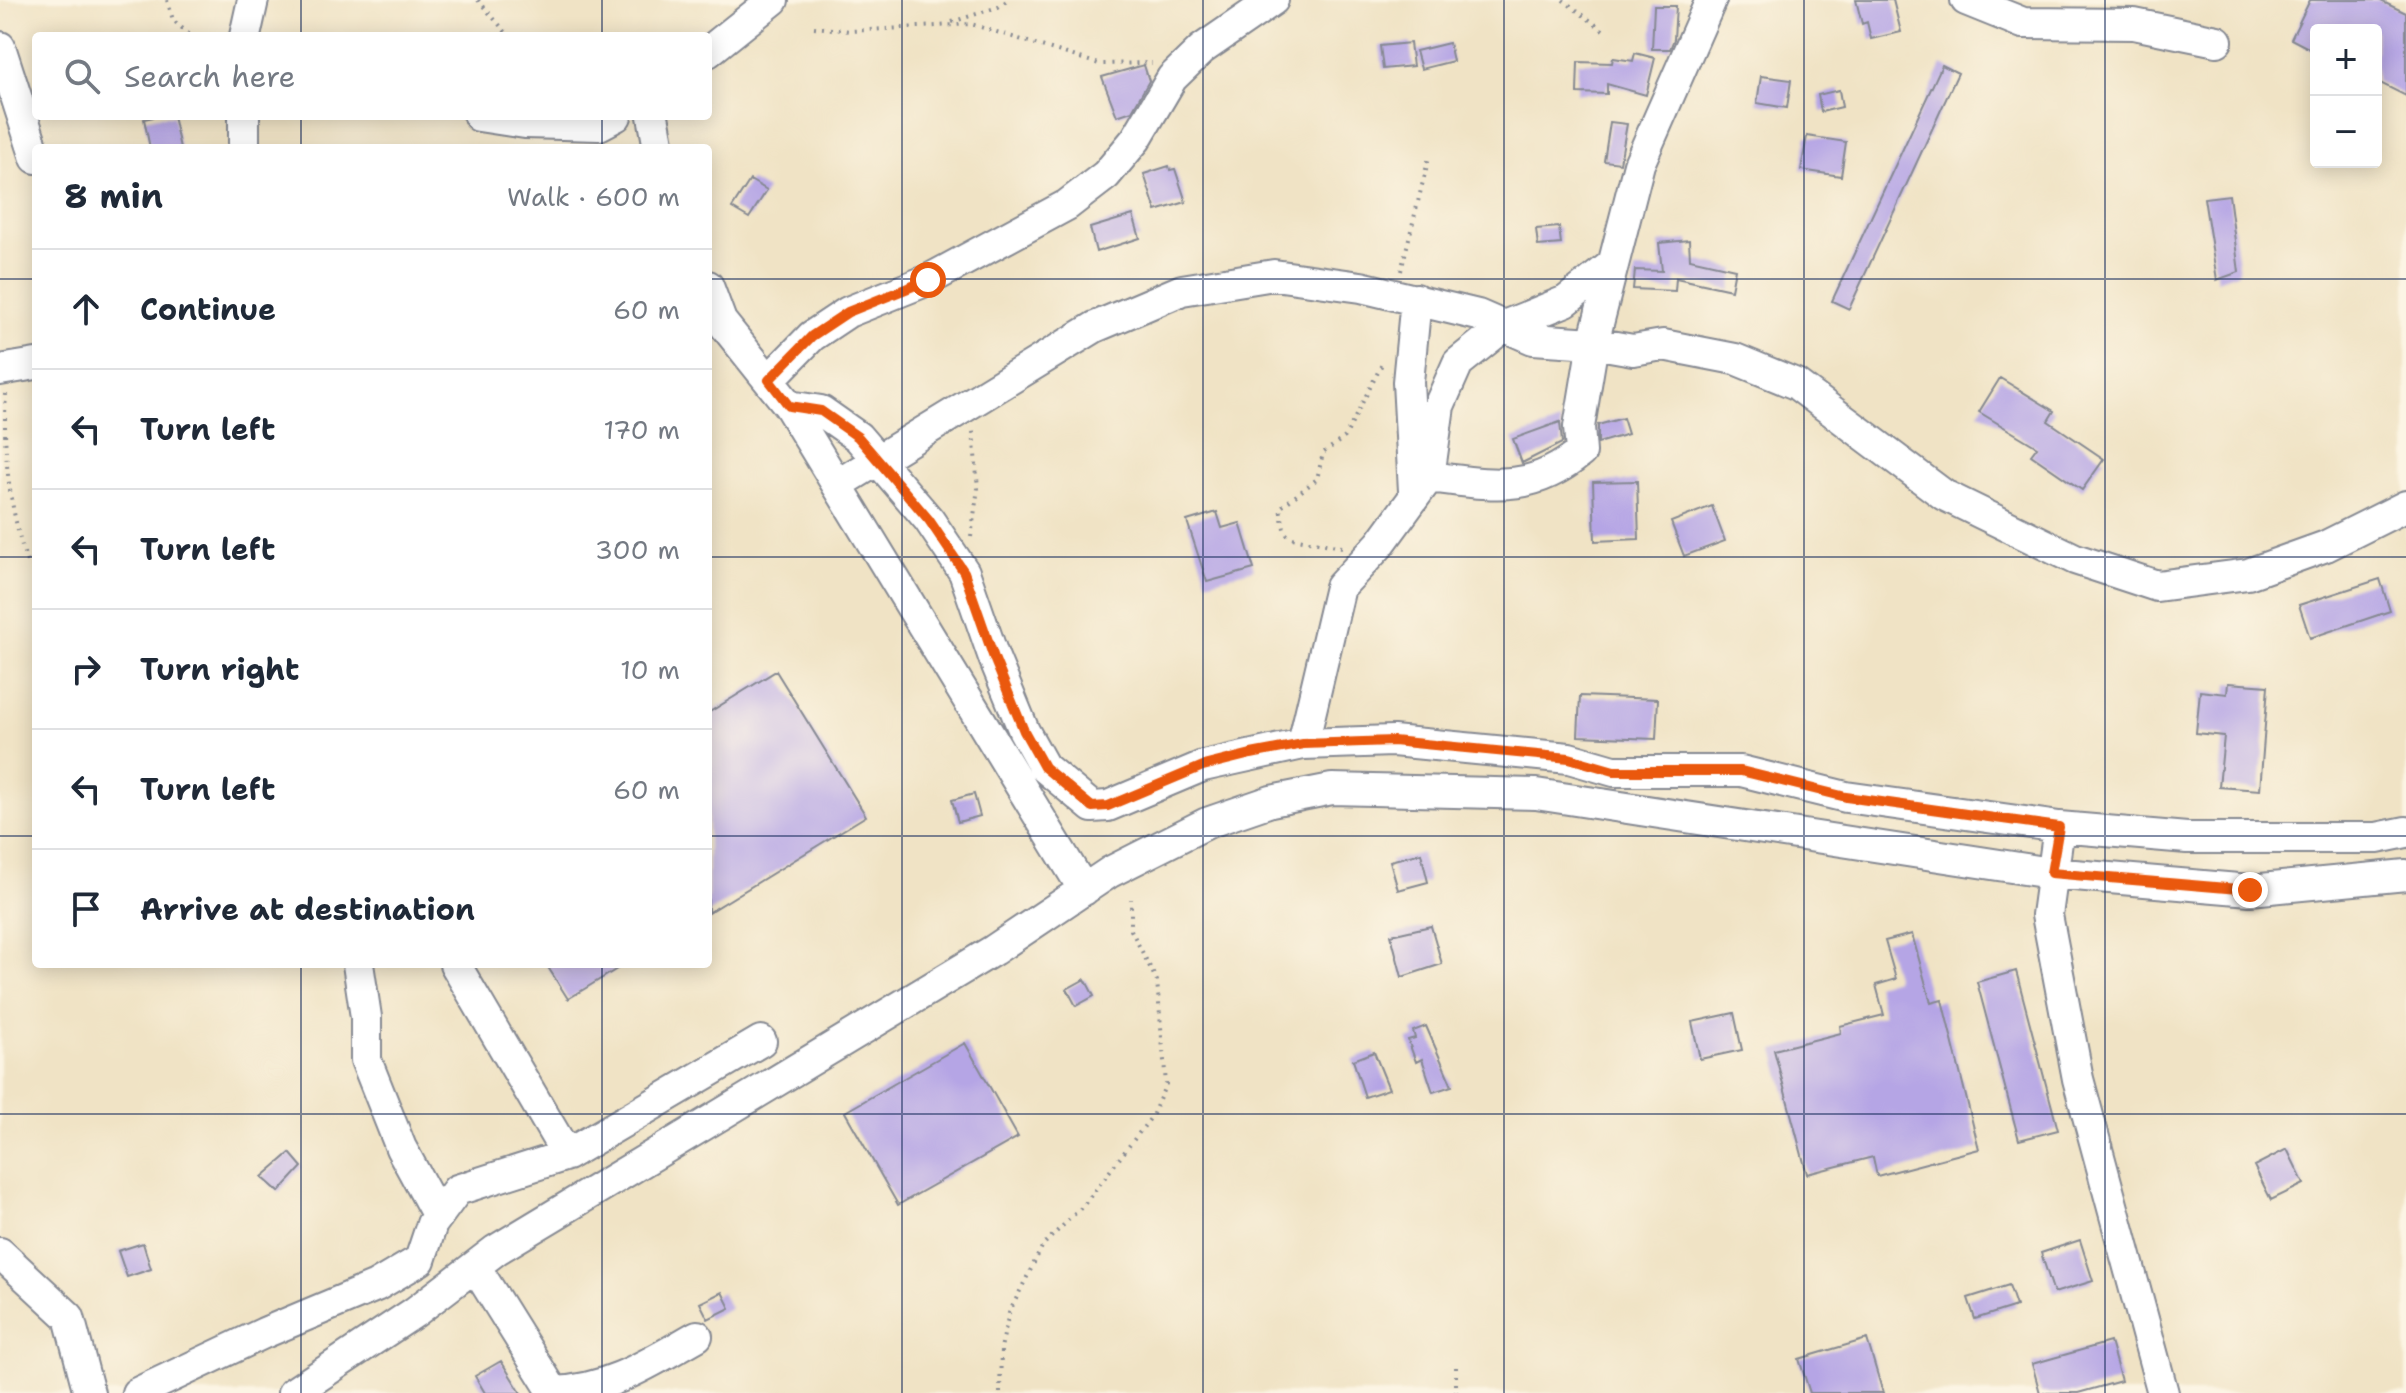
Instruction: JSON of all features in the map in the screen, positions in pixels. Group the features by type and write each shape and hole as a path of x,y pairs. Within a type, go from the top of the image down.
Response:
{"street":[{"path":"246,32 253,0"},
{"path":"712,49 773,0"},
{"path":"769,380 812,336 848,312 928,280 1067,205 1106,175 1136,139 1172,78 1194,56 1273,0"},
{"path":"1422,487 1511,486 1562,468 1581,452 1579,427 1593,343 1639,164 1711,0"},
{"path":"1966,0 2023,23 2134,24 2217,41"},
{"path":"0,47 32,146"},
{"path":"244,120 244,144"},
{"path":"505,120 599,125 608,120"},
{"path":"654,120 658,144"},
{"path":"1303,744 1340,587 1380,544 1422,487 1439,406 1458,363 1504,326 1566,301 1613,264"},
{"path":"837,485 1095,327 1182,290 1274,275 1407,297 1478,315 1533,339 1593,343 1633,350 1663,345 1735,359 1796,384 1944,495 2075,559 2157,586 2248,574 2326,546 2406,506"},
{"path":"712,297 721,321 789,406 1084,890"},
{"path":"1407,297 1408,382 1422,487"},
{"path":"789,406 821,411 858,437 929,520 964,572 994,658 1024,731 1044,767 1092,807 1108,806 1203,766 1303,744 1393,741 1569,758 1614,771 1741,771 1846,797 2059,827 2187,838 2377,838 2406,832"},
{"path":"293,1393 476,1268 496,1250 994,950 1110,872 1207,823 1271,801 1332,789 1536,794 2051,873 2250,890 2406,875"},
{"path":"2059,827 2047,915 2078,1079 2163,1393"},
{"path":"359,968 366,1017 366,1060 401,1148 438,1216"},
{"path":"457,968 567,1155"},
{"path":"137,1393 376,1286 420,1260 438,1216 457,1190 567,1155 761,1041"},
{"path":"0,1253 69,1317 89,1393"},
{"path":"476,1268 554,1393 577,1392 628,1376 697,1336"}],"path":[{"path":"167,0 173,20 186,32"},
{"path":"478,0 506,32"},
{"path":"950,23 998,7 1008,0"},
{"path":"1563,0 1603,30"},
{"path":"814,27 851,31 971,24 1099,64 1149,64 1194,56"},
{"path":"1407,297 1404,251 1429,157"},
{"path":"1380,544 1352,548 1292,538 1285,533 1280,508 1317,479 1323,453 1345,437 1386,356"},
{"path":"15,367 4,420 10,487 28,565"},
{"path":"1000,1393 1001,1348 1009,1313 1043,1245 1083,1206 1152,1116 1166,1084 1157,981 1131,930 1131,899"},
{"path":"1456,1361 1456,1393"}],"building":[{"path":"1856,0 1893,0 1901,32 1871,39 1867,22 1862,24"},
{"path":"2310,0 2379,0 2406,13 2406,96 2382,84 2382,24 2310,24 2310,49 2291,39"},
{"path":"1654,6 1676,6 1674,39 1670,49 1652,49"},
{"path":"1410,43 1413,66 1383,69 1380,46"},
{"path":"1449,43 1453,61 1421,69 1416,51"},
{"path":"1635,53 1655,58 1646,95 1607,84 1607,94 1577,93 1578,62 1612,63 1613,58 1633,61"},
{"path":"1144,65 1149,81 1132,111 1117,116 1102,77"},
{"path":"1942,65 1958,73 1849,309 1832,301"},
{"path":"1761,76 1791,80 1787,108 1757,103"},
{"path":"1839,90 1842,107 1821,112 1818,95"},
{"path":"144,120 174,120 179,144 149,144"},
{"path":"1610,122 1627,124 1620,163 1604,161"},
{"path":"1807,136 1846,142 1841,176 1801,170"},
{"path":"1169,166 1170,170 1175,169 1186,202 1156,211 1144,174"},
{"path":"750,180 767,190 749,218 732,208"},
{"path":"2229,195 2239,272 2217,280 2204,198"},
{"path":"1133,215 1140,238 1096,252 1090,228"},
{"path":"1559,227 1561,244 1538,246 1536,229"},
{"path":"1689,240 1690,259 1735,269 1731,290 1676,278 1675,291 1633,289 1635,270 1662,271 1659,243"},
{"path":"2000,378 2054,411 2048,421 2104,459 2082,490 2031,455 2037,447 1979,412"},
{"path":"1623,418 1628,434 1598,443 1598,425"},
{"path":"1560,422 1562,443 1522,463 1513,439"},
{"path":"1637,481 1639,539 1595,541 1593,482"},
{"path":"1712,506 1725,541 1684,556 1671,522"},
{"path":"1217,512 1222,528 1240,523 1254,569 1207,582 1187,521"},
{"path":"2380,579 2390,611 2310,638 2299,605"},
{"path":"776,671 866,816 712,911 712,711"},
{"path":"2228,683 2268,686 2260,790 2219,787 2224,736 2196,733 2200,691 2227,694"},
{"path":"1580,696 1658,699 1656,739 1578,736"},
{"path":"974,794 980,816 958,822 952,800"},
{"path":"1421,853 1428,882 1398,890 1390,861"},
{"path":"1431,926 1442,964 1402,977 1391,935"},
{"path":"1912,934 1931,1003 1942,1000 1979,1149 1877,1176 1873,1157 1807,1174 1774,1050 1841,1033 1840,1026 1884,1015 1876,985 1896,979 1885,941"},
{"path":"549,968 618,968 568,999"},
{"path":"2016,971 2058,1130 2019,1140 1977,982"},
{"path":"1085,979 1094,996 1076,1006 1067,989"},
{"path":"1734,1013 1742,1050 1700,1059 1692,1022"},
{"path":"1426,1026 1452,1086 1433,1092 1422,1059 1416,1062 1408,1040 1415,1038 1413,1031"},
{"path":"965,1043 1018,1137 898,1205 845,1112"},
{"path":"1374,1052 1389,1089 1365,1097 1353,1060"},
{"path":"2287,1149 2304,1184 2271,1200 2254,1166"},
{"path":"290,1153 302,1167 279,1192 262,1177"},
{"path":"2080,1240 2093,1281 2054,1293 2041,1253"},
{"path":"143,1243 151,1269 127,1277 118,1251"},
{"path":"2009,1285 2016,1306 1975,1319 1968,1298"},
{"path":"722,1292 730,1308 708,1319 700,1303"},
{"path":"1867,1339 1883,1393 1810,1393 1799,1359"},
{"path":"2110,1342 2121,1381 2078,1393 2040,1393 2032,1364"},
{"path":"501,1361 521,1393 485,1393 475,1376"}],"route":[{"path":"928,280 848,312 812,336 769,380 789,406 821,411 858,437 929,520 964,572 994,658 1024,731 1044,767 1092,807 1108,806 1203,766 1251,754 1303,744 1393,741 1569,758 1614,771 1741,771 1846,797 2059,827 2051,873 2250,890"}]}
